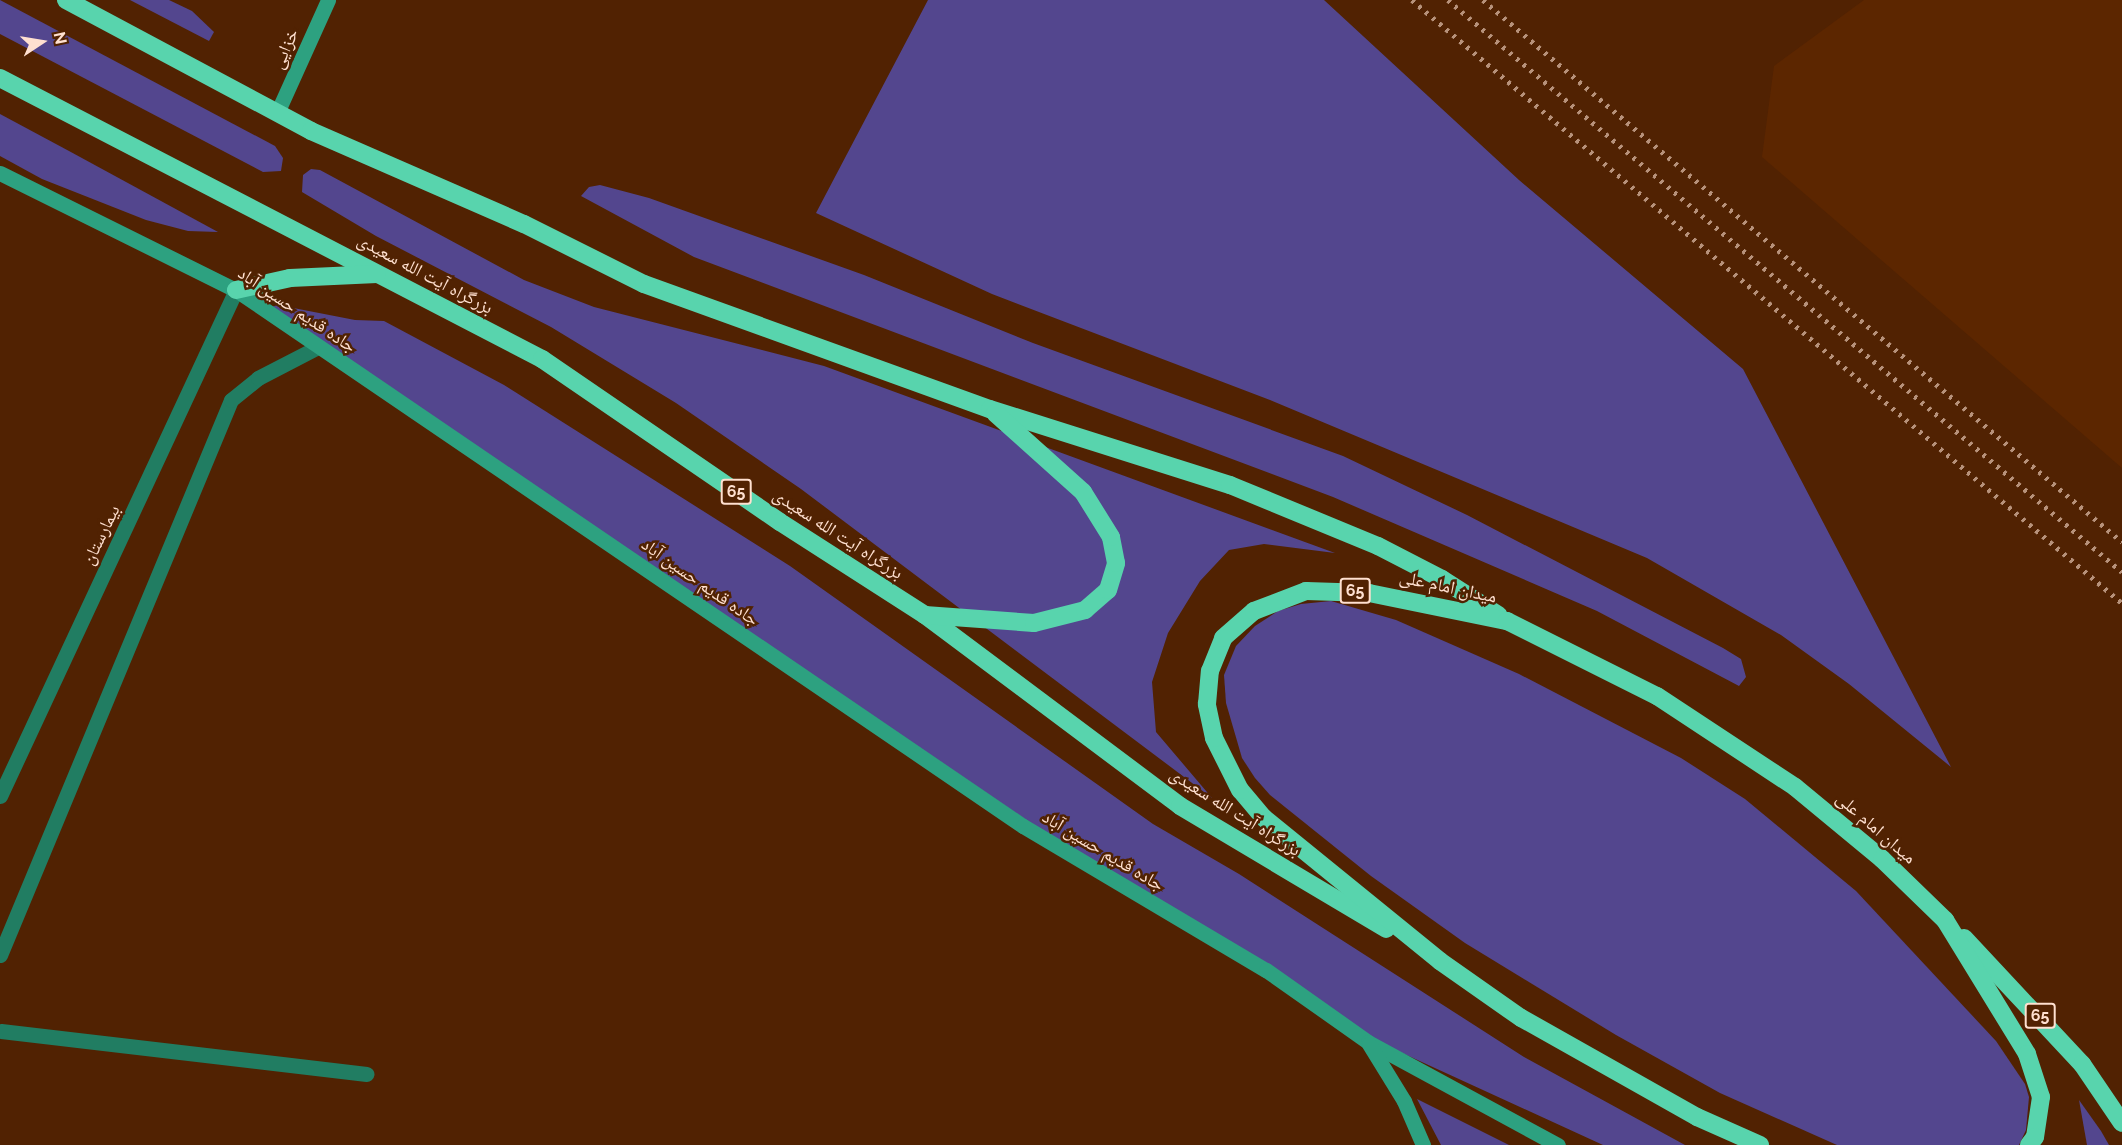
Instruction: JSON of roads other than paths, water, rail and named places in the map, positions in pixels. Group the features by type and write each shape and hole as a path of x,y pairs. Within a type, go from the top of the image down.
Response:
{"highway":[{"name":"65","path":"66,0 277,113 524,224 644,284 990,409 1230,485 1357,537 1442,579 1507,621"},
{"name":"بزرگراه آیت الله سعیدی","path":"0,78 542,359 780,522 925,615 1180,806 1440,961"},
{"path":"236,290 291,278 380,274"},
{"path":"925,615 1034,623 1085,610 1108,590 1116,563 1111,537 1083,492 990,409"},
{"name":"میدان امام علی","path":"1760,1145 1697,1117 1521,1018 1440,961 1263,817 1240,790 1214,738 1207,704 1210,671 1223,638 1254,611 1306,591 1369,593 1507,621 1658,696 1795,787 1882,859 1945,920 2027,1054 2041,1096 2035,1137 2029,1145"},
{"name":"65","path":"1945,920 2014,987 2082,1064 2122,1123"}],"street":[{"name":"خزایی","path":"277,113 328,0"},
{"name":"جاده قدیم حسین آباد","path":"0,173 236,290 316,348 489,460 1023,826 1266,970 1368,1042 1558,1145"},
{"name":"بیمارستان","path":"0,796 236,290"},
{"path":"0,955 231,400 258,378 316,348"},
{"path":"0,1030 366,1074"},
{"name":"جاده قدیم حسین آباد","path":"1368,1042 1404,1101 1423,1145"}],"railway":[{"path":"1412,0 2122,603"},
{"path":"1448,0 2122,572"},
{"path":"1483,0 2122,542"}]}
